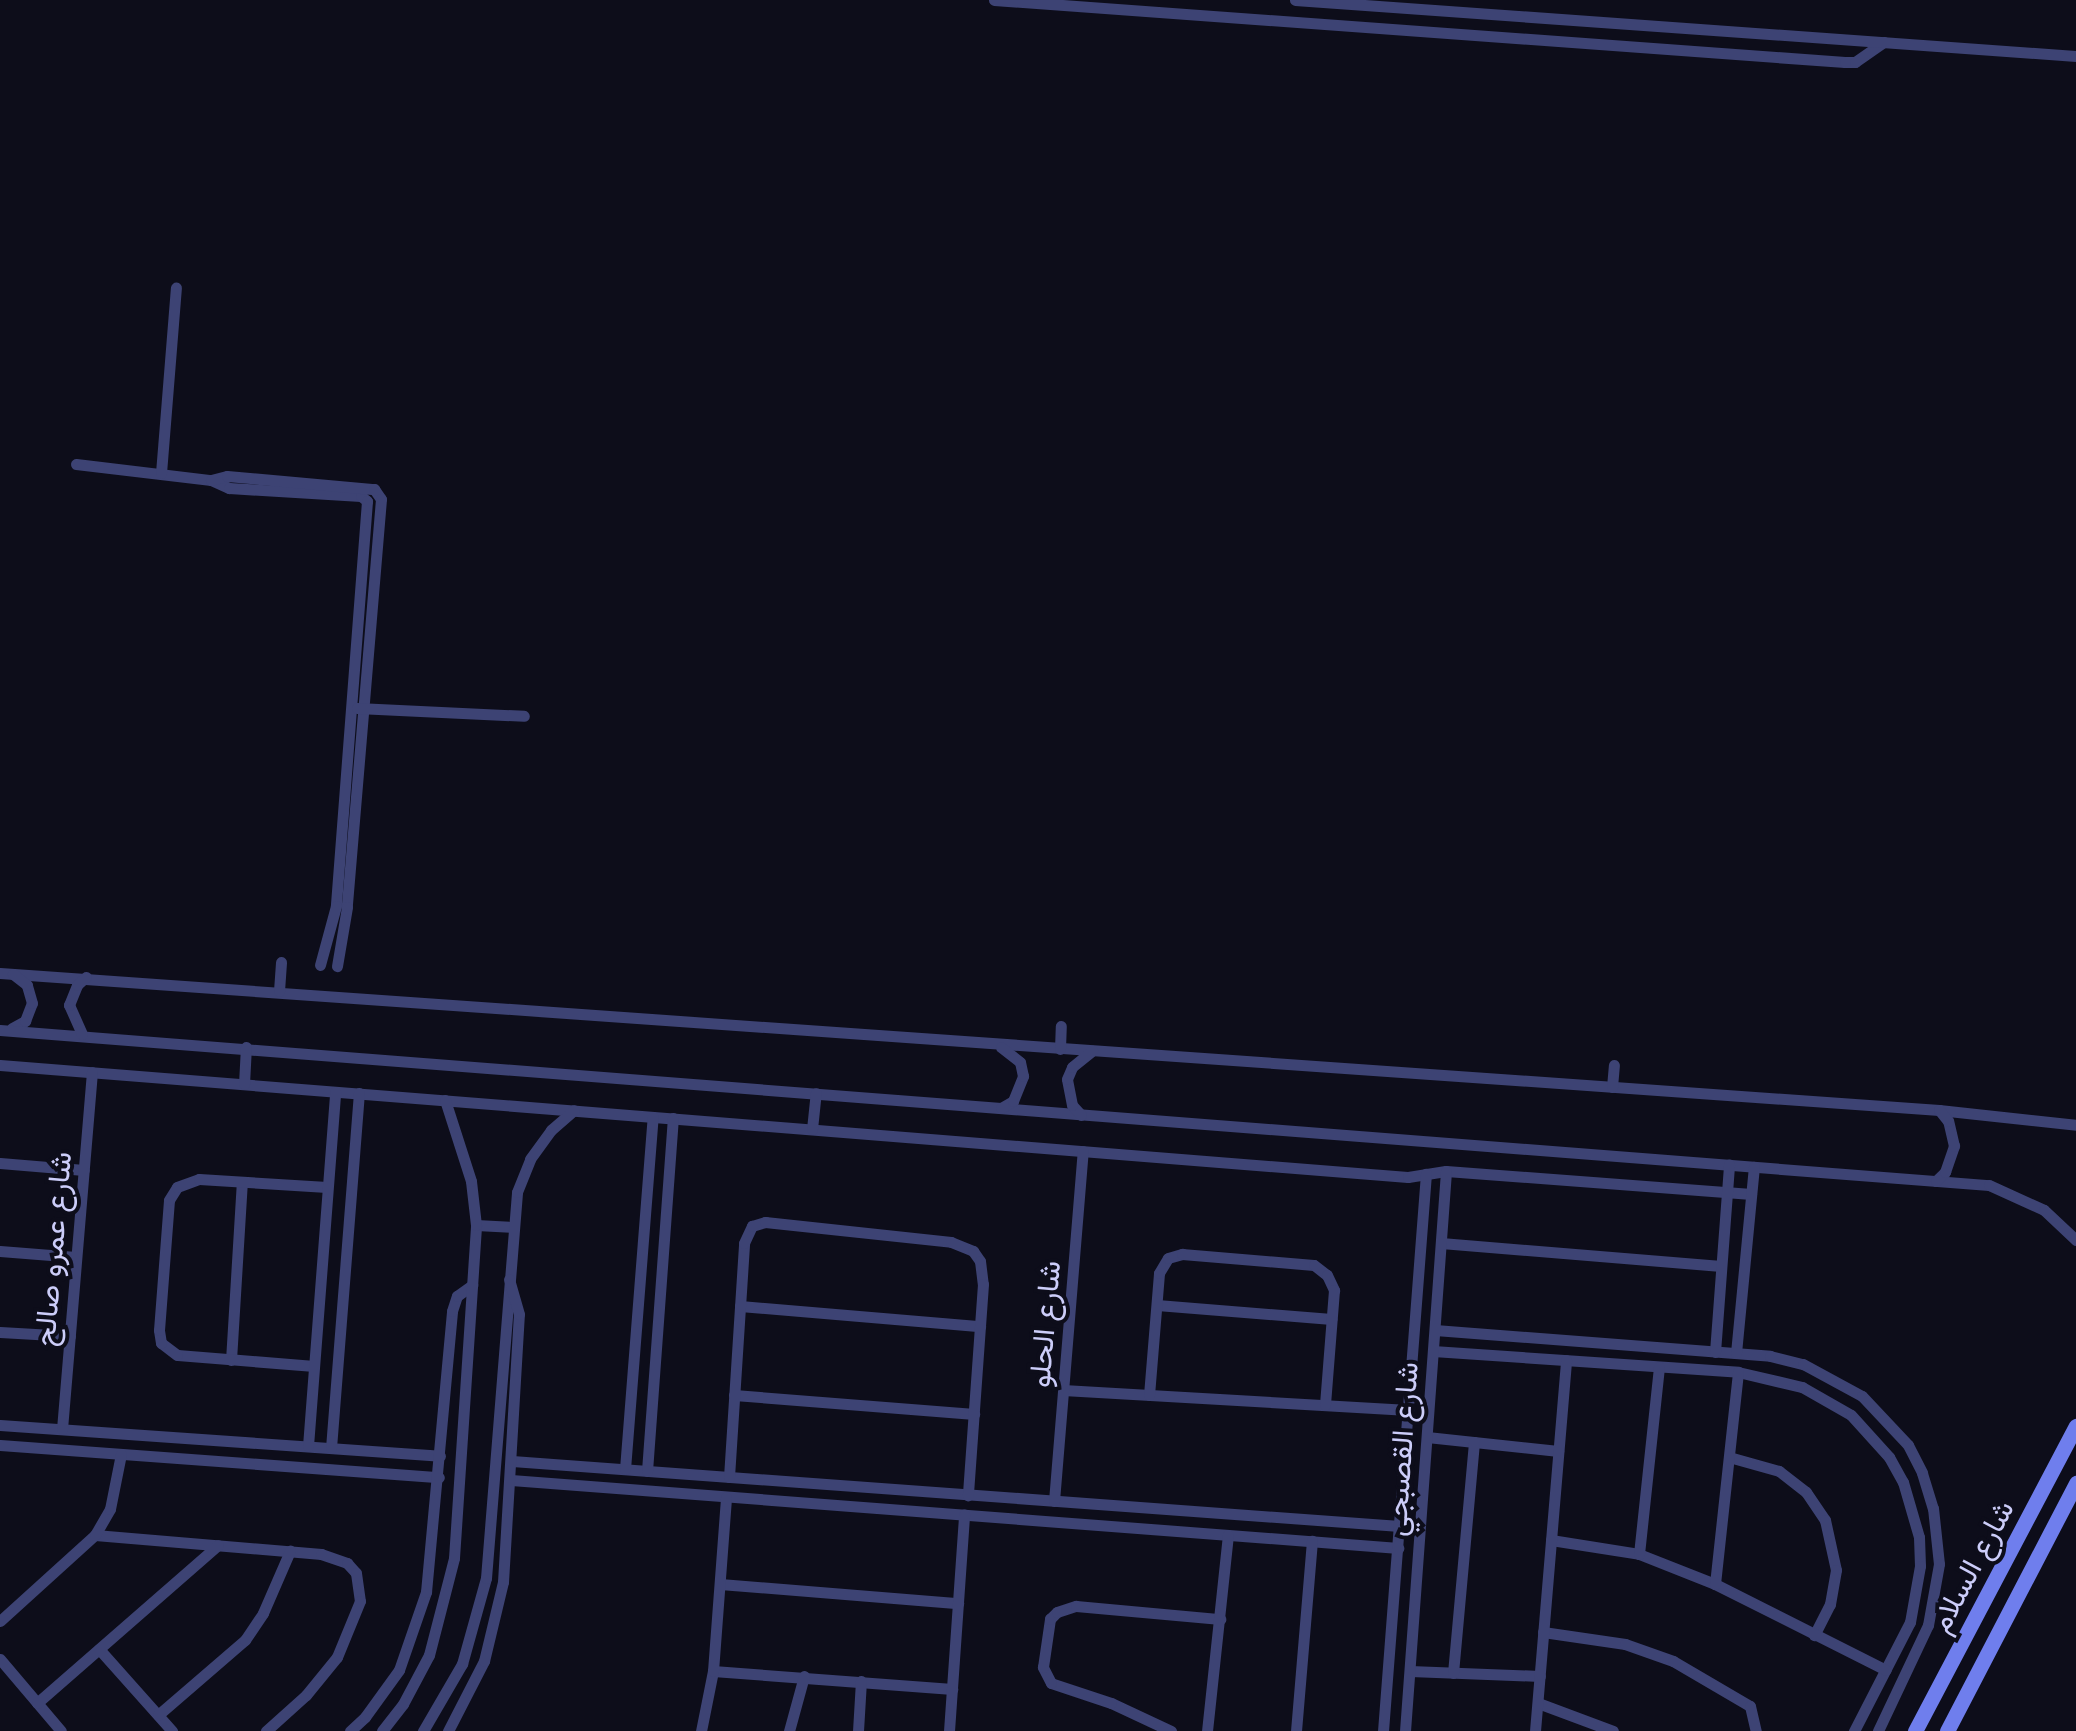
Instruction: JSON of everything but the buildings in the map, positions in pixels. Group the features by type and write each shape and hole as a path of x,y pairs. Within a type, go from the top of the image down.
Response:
{"main road":[{"name":"شارع السلام","path":"1916,1731 2076,1426"},
{"name":"شارع السلام","path":"1947,1731 2076,1484"}],"street":[{"path":"994,0 1845,62 1855,62 1884,42"},
{"path":"1296,0 2076,56"},
{"path":"161,473 176,288"},
{"path":"76,464 211,480 230,488 306,488 361,496 367,502 347,907 337,966"},
{"path":"358,708 524,716"},
{"path":"320,965 336,906 358,708"},
{"path":"280,991 281,962"},
{"path":"6,973 1939,1110 2076,1125"},
{"path":"4,1030 25,1021 32,1003 27,985 6,973"},
{"path":"82,1034 74,1026 69,1004 77,984 86,978"},
{"path":"1060,1048 1061,1026"},
{"path":"4,1030 1936,1181 2008,1191 2044,1210 2076,1240"},
{"path":"998,1045 1011,1051 1023,1076 1021,1090 1001,1108"},
{"path":"244,1084 246,1047"},
{"path":"1080,1115 1072,1105 1067,1079 1080,1057 1092,1050"},
{"path":"1612,1087 1614,1064"},
{"path":"0,1066 1408,1177 1446,1171 1751,1194"},
{"name":"شارع عمرو صالح","path":"62,1430 92,1072"},
{"path":"308,1446 335,1092"},
{"path":"331,1448 359,1094"},
{"path":"812,1130 816,1094"},
{"path":"382,1731 429,1655 454,1558 476,1224 460,1138 445,1100"},
{"path":"423,1731 448,1692 473,1634 488,1553 517,1192 530,1158 551,1130 574,1110"},
{"path":"1936,1181 1952,1160 1954,1146 1948,1121 1939,1110"},
{"path":"625,1470 653,1117"},
{"path":"647,1471 673,1118"},
{"name":"شارع الحلو","path":"1054,1501 1083,1151"},
{"path":"0,1163 84,1170"},
{"path":"1715,1352 1729,1165"},
{"path":"1736,1354 1754,1167"},
{"name":"شارع القصبجي","path":"1406,1731 1446,1171"},
{"name":"شارع القصبجي","path":"1383,1731 1426,1174"},
{"path":"314,1366 176,1356 161,1343 159,1330 172,1193 191,1180 328,1187"},
{"path":"232,1360 242,1182"},
{"path":"728,1476 745,1237 752,1226 765,1222 962,1245 973,1251 984,1272 968,1494"},
{"path":"1422,1223 1442,1224"},
{"path":"476,1224 512,1228"},
{"path":"1441,1243 1722,1266"},
{"path":"0,1251 76,1257"},
{"path":"1149,1395 1162,1266 1182,1254 1314,1265 1327,1275 1334,1290 1325,1406"},
{"path":"448,1731 469,1695 495,1626 506,1555 519,1314 508,1277"},
{"path":"350,1731 365,1717 398,1670 426,1592 452,1311 457,1296 472,1285"},
{"path":"1157,1305 1331,1319"},
{"path":"740,1306 980,1326"},
{"path":"1435,1330 1715,1352 1803,1364 1834,1377 1887,1418 1922,1473 1936,1529 1936,1595 1917,1656 1878,1731"},
{"path":"0,1332 70,1336"},
{"path":"1433,1351 1738,1372 1774,1378 1827,1399 1872,1435 1903,1482 1916,1523 1920,1566 1910,1622 1854,1731"},
{"path":"1535,1731 1566,1360"},
{"path":"1638,1554 1659,1367"},
{"path":"1716,1584 1738,1372"},
{"path":"1064,1390 1408,1410"},
{"path":"734,1395 974,1414"},
{"path":"0,1425 440,1456"},
{"path":"1427,1436 1558,1451"},
{"path":"200,1460 202,1439"},
{"path":"1453,1673 1474,1442"},
{"path":"0,1445 439,1476"},
{"path":"0,1621 95,1535 110,1509 121,1454"},
{"path":"406,1474 407,1454"},
{"path":"1729,1457 1779,1471 1806,1492 1825,1520 1835,1553 1834,1588 1814,1634"},
{"path":"512,1461 1400,1526"},
{"path":"547,1483 548,1464"},
{"path":"511,1480 1398,1548"},
{"path":"856,1506 858,1486"},
{"path":"701,1731 713,1671 726,1496"},
{"path":"949,1731 964,1515"},
{"path":"1369,1546 1371,1524"},
{"path":"95,1535 321,1554 347,1563 360,1586 360,1601 348,1635 323,1678 266,1731"},
{"path":"1207,1731 1228,1535"},
{"path":"1551,1540 1638,1554 1716,1584 1886,1670"},
{"path":"1296,1731 1312,1541"},
{"path":"38,1703 218,1545"},
{"path":"158,1715 245,1640 263,1612 290,1552"},
{"path":"488,1553 506,1555"},
{"path":"432,1554 454,1558"},
{"path":"720,1584 958,1602"},
{"path":"1394,1605 1415,1606"},
{"path":"1171,1731 1113,1704 1051,1683 1042,1668 1050,1619 1066,1607 1076,1606 1220,1619"},
{"path":"1543,1632 1606,1640 1673,1661 1750,1706 1756,1731"},
{"path":"98,1650 172,1731"},
{"path":"0,1659 61,1731"},
{"path":"713,1671 952,1688"},
{"path":"1410,1671 1540,1676"},
{"path":"789,1731 804,1676"},
{"path":"858,1731 861,1681"},
{"path":"1538,1703 1613,1731"}]}
